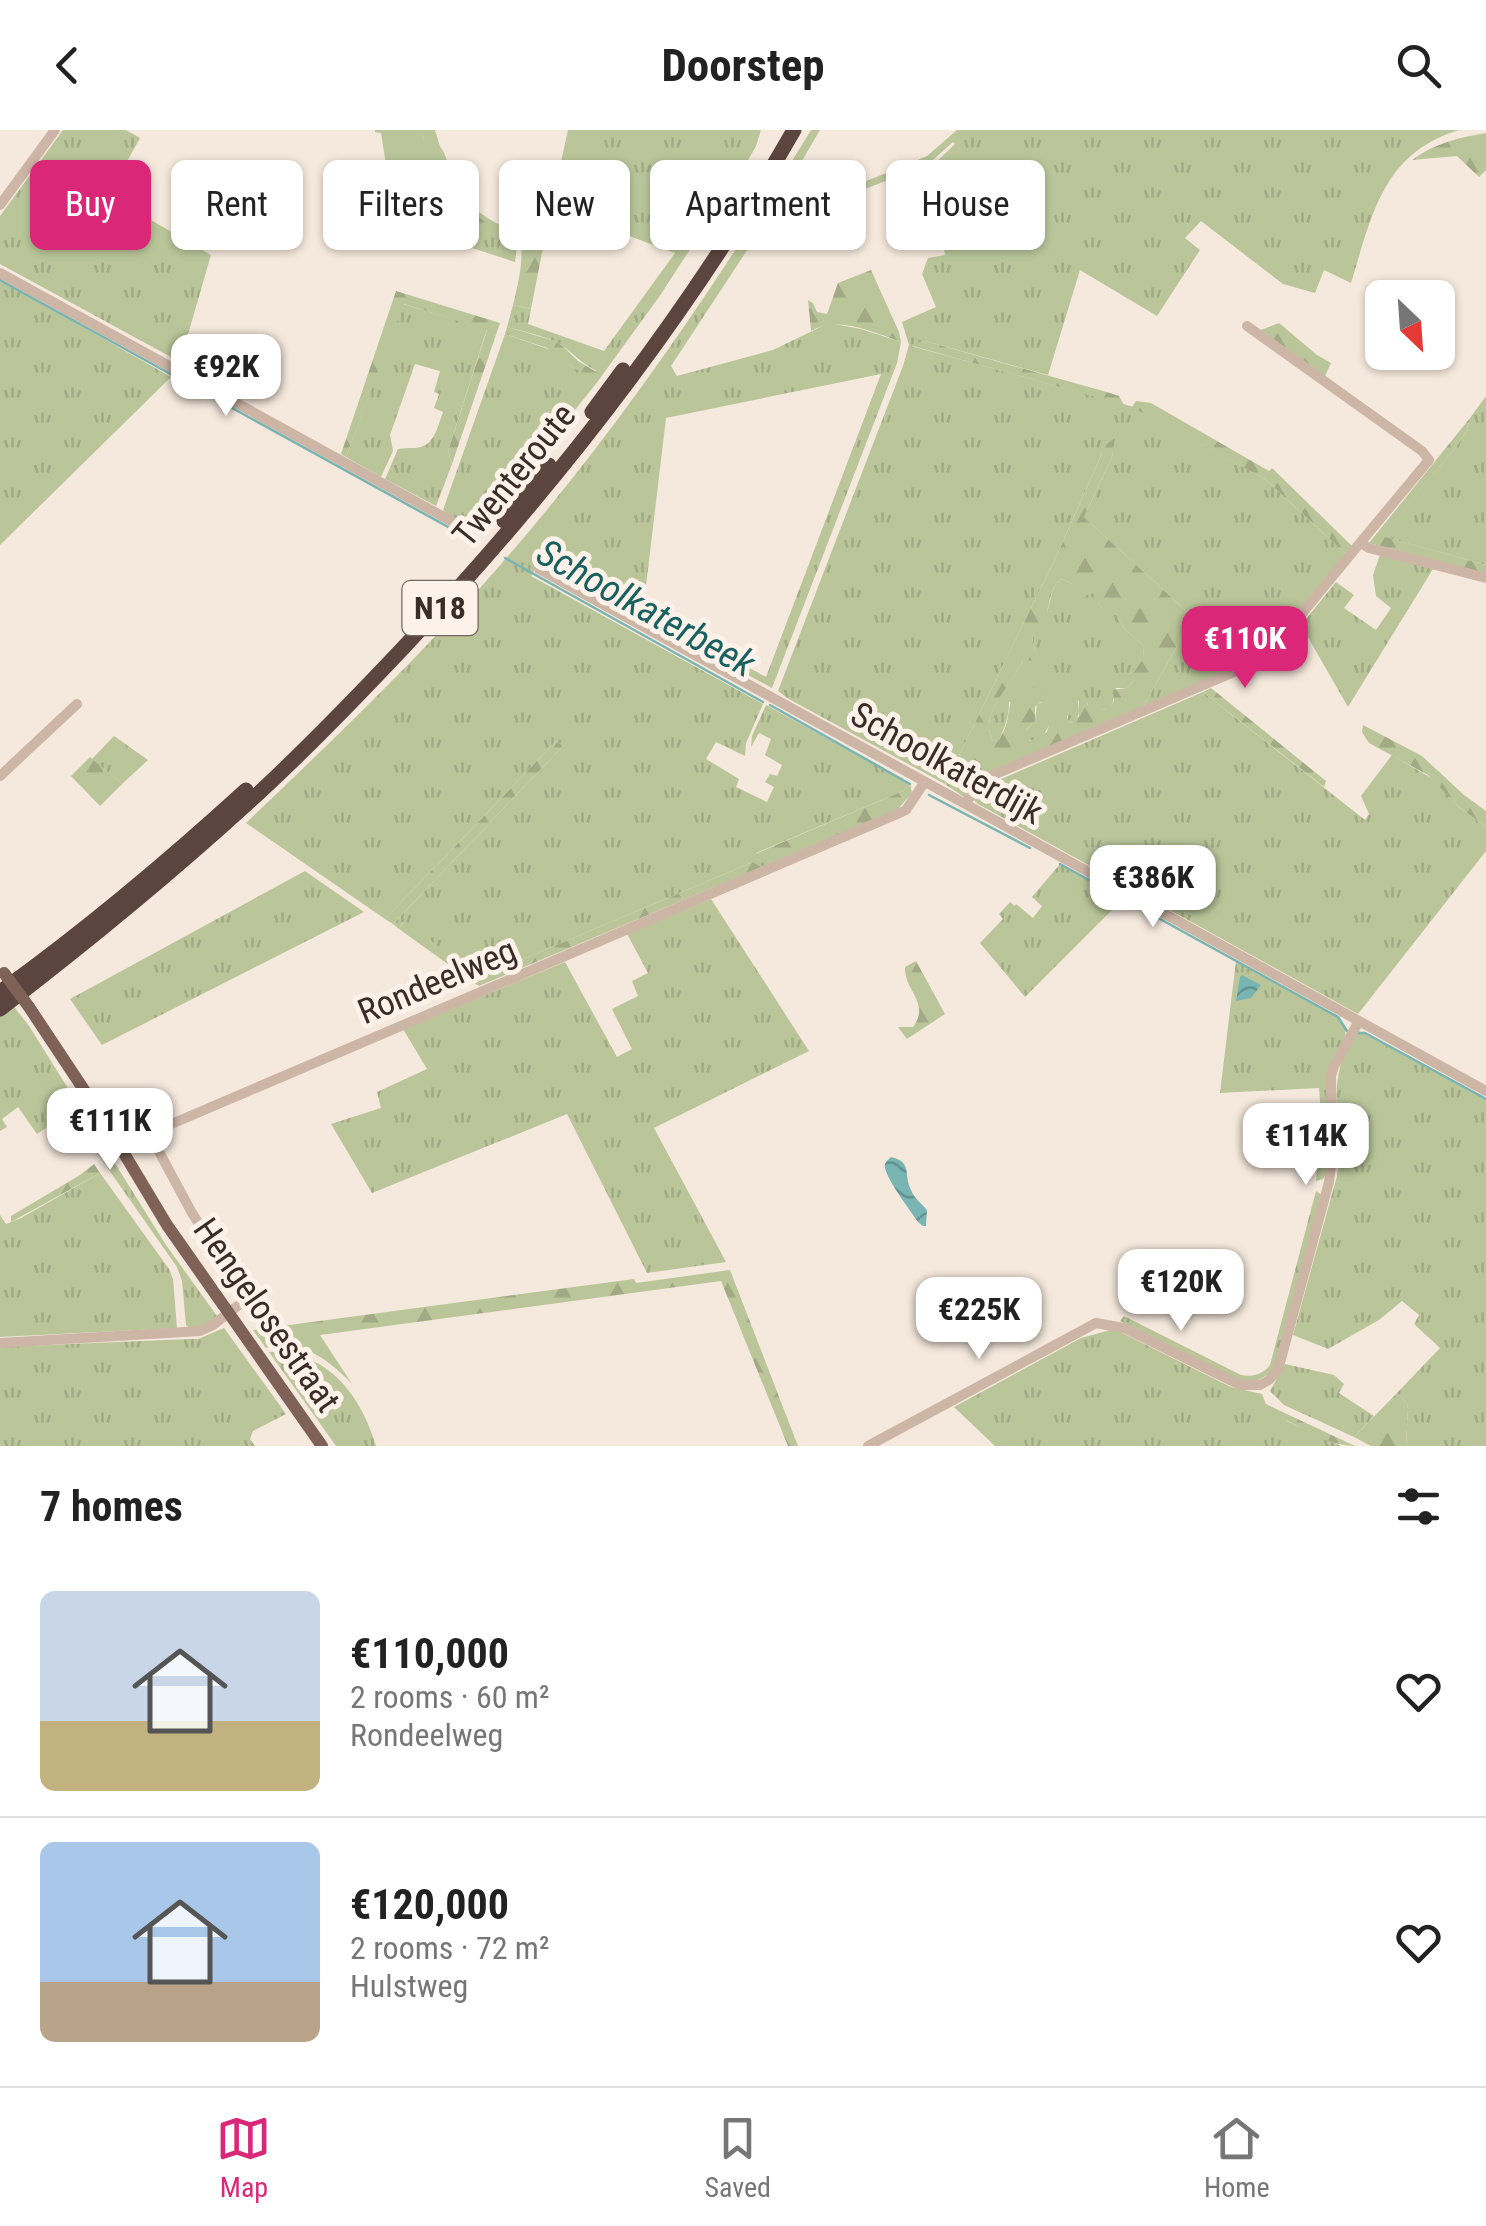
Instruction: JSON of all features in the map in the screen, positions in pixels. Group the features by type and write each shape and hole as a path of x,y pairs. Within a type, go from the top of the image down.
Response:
{"highway":[{"name":"Twenteroute","path":"0,992 124,898 244,792 351,689 451,582 589,416 652,332 783,130"},
{"name":"Twenteroute","path":"0,1009 141,896 252,799 460,588 616,398 714,258 794,130"}],"main road":[{"name":"Hengelosestraat","path":"2,970 104,1120 167,1224 322,1446"}],"street":[{"path":"0,205 55,130"},
{"path":"0,273 471,532"},
{"path":"965,804 980,783 991,776 1261,659 1429,460 1422,451 1247,326"},
{"path":"1360,543 1486,578"},
{"name":"Schoolkaterdijk","path":"539,569 1486,1091"},
{"path":"0,776 78,704"},
{"name":"Rondeelweg","path":"228,1314 244,1301 244,1295 192,1213 158,1148 156,1136 162,1128 896,815 906,810 924,783"},
{"path":"868,1446 1096,1323 1124,1328 1240,1385 1265,1383 1278,1370 1329,1182 1330,1084 1334,1066 1359,1022"},
{"path":"0,1343 200,1332 228,1314"}],"green space":[{"path":"63,130 126,130 140,138 128,160 41,160"},
{"path":"422,130 430,160 385,160 381,133 375,132"},
{"path":"422,130 435,130 444,160 428,160"},
{"path":"568,130 761,130 748,160 650,160 650,244 630,236 630,160 561,160"},
{"path":"811,130 820,130 802,160 793,160"},
{"path":"957,130 1459,130 1433,140 1397,171 1374,211 1351,283 1324,270 1315,293 1283,284 1201,221 1185,238 1200,250 1157,316 1080,270 1048,375 925,341 911,346 1134,407 1265,479 1347,555 1265,654 1143,707 1193,617 1084,517 1112,457 1114,439 1102,453 1056,557 945,784 778,691 903,366 909,345 902,322 936,307 922,274 928,258 945,255 944,250 1045,250 1045,160 938,160 953,142 933,160 917,160"},
{"path":"1486,133 1486,170 1479,177 1457,156 1412,160 1447,142"},
{"path":"886,173 886,181 866,189 866,181"},
{"path":"30,175 30,250 151,250 151,220 171,232 171,250 202,250 211,255 180,362 0,264 0,216"},
{"path":"479,211 499,224 499,250 516,250 515,262 478,250 479,220 484,222"},
{"path":"543,250 531,309 513,305 521,251"},
{"path":"667,250 690,250 598,381 479,531 449,516 443,510 505,334 551,350 573,368 597,371 556,342 507,327 513,305 531,309 528,324 604,351 675,253"},
{"path":"735,250 747,250 671,366 677,376 773,350 829,323 901,342 897,363 772,688 540,562 531,576 763,704 746,743 745,756 716,742 706,759 739,779 736,787 767,802 774,787 765,782 770,774 777,776 782,765 765,755 771,739 759,733 751,747 766,705 910,784 903,791 756,853 771,863 762,867 753,862 471,981 466,977 473,974 403,922 399,929 393,924 563,746 556,741 385,919 246,823 472,597 587,460","holes":["881,374 766,677 643,611 666,418"]},
{"path":"871,270 901,342 844,325 821,326 811,331 808,300 817,312 827,314 838,283"},
{"path":"0,280 171,377 0,545"},
{"path":"396,291 500,323 452,464 448,451 487,330 404,304 346,457 341,454"},
{"path":"403,304 487,329 448,451 452,464 436,506 385,479 398,449 421,447 434,436 443,412 434,408 440,371 415,364 390,435 393,451 381,477 346,457"},
{"path":"1279,323 1331,363 1324,378 1258,331"},
{"path":"507,327 555,341 598,373 594,377 573,368 547,348 505,334"},
{"path":"925,341 1110,393 1119,396 1124,405 909,345"},
{"path":"1486,396 1486,565 1381,536 1456,447"},
{"path":"1136,401 1151,403 1269,471 1272,468 1353,547 1347,555 1265,479 1132,407"},
{"path":"1470,418 1456,447 1382,536 1486,565 1486,574 1369,543"},
{"path":"1115,438 1112,457 1084,517 1193,617 1143,707 975,779 964,797 945,784 1107,444","holes":["1061,579 1069,582 1081,597 1096,595 1106,614 1116,615 1143,646 1144,658 1133,673 1135,680 1127,688 1113,690 1114,701 1107,709 1091,710 1083,698 1079,699 1079,716 1072,723 1065,709 1058,706 1047,732 1030,741 1026,730 1035,721 1035,707 1045,697 1044,692 1020,686 1013,693 1002,735 993,741 989,731 993,710 1023,660 1034,661 1032,636 1046,615 1055,586"]},
{"path":"1380,555 1433,569 1348,707 1301,625 1336,582 1354,595 1344,608 1376,630 1391,608 1376,596 1373,575"},
{"path":"1061,579 1097,595 1106,613 1116,614 1123,627 1143,646 1144,658 1135,680 1127,688 1116,688 1110,708 1090,710 1087,703 1078,701 1075,721 1068,720 1068,715 1031,741 1026,739 1026,730 1035,721 1037,704 1042,702 1009,702 1003,731 999,740 993,741 989,731 993,710 1023,660 1035,653 1032,636"},
{"path":"1211,688 1326,781 1324,787 1203,692"},
{"path":"1203,692 1365,820 1369,814 1361,796 1392,755 1433,779 1459,807 1486,827 1486,851 1358,1014 972,798 978,789"},
{"path":"1363,725 1422,756 1486,811 1486,827 1459,807 1428,775 1369,743 1362,732"},
{"path":"114,736 148,760 122,784 92,759"},
{"path":"556,741 563,746 393,924 385,919"},
{"path":"90,757 122,784 100,806 71,776"},
{"path":"910,784 912,793 897,810 771,863 755,854 903,791"},
{"path":"753,862 762,867 479,986 471,981"},
{"path":"1060,864 1123,899 1025,997 980,943 1003,919 999,914 1010,902 1033,918 1042,906 1032,897"},
{"path":"305,871 364,912 102,1045 70,999"},
{"path":"711,899 809,1051 654,1128 726,1262 647,1273 567,1114 372,1193 331,1124 381,1108 377,1092 427,1069 403,1029 565,962 617,1057 632,1049 612,1009 638,996 632,981 648,973 627,934"},
{"path":"404,921 475,973 466,977 399,929"},
{"path":"916,961 945,1014 907,1039 898,1027 913,1027 918,1019 918,1004 905,967"},
{"path":"1236,961 1338,1017 1346,1028 1328,1072 1327,1172 1323,1179 1316,1181 1319,1088 1220,1093"},
{"path":"12,1004 166,1245 217,1316 209,1326 186,1325 177,1267 69,1113 37,1134 18,1107 2,1119 7,1127 0,1131 0,1014"},
{"path":"1359,1031 1486,1099 1486,1446 1406,1446 1407,1403 1397,1393 1440,1348 1414,1324 1419,1315 1402,1301 1379,1320 1328,1349 1293,1335 1337,1176 1337,1083 1348,1048"},
{"path":"94,1164 100,1173 11,1222 11,1216"},
{"path":"100,1173 169,1269 177,1328 0,1337 0,1215 6,1224 21,1218"},
{"path":"1316,1191 1322,1195 1275,1371 1249,1385 1120,1321 1124,1316 1241,1375 1264,1371 1270,1365"},
{"path":"730,1270 798,1446 788,1446 721,1281 320,1335 352,1384 314,1353 291,1346 266,1348 253,1330 634,1279 636,1283"},
{"path":"224,1328 286,1414 253,1431 250,1439 255,1446 0,1446 0,1347 198,1339"},
{"path":"1114,1329 1231,1387 1262,1394 1266,1404 1289,1415 1287,1421 1341,1446 995,1446 954,1407 1081,1338"},
{"path":"269,1352 308,1359 338,1379 361,1409 376,1446 336,1446"},
{"path":"1285,1364 1334,1375 1344,1384 1339,1393 1374,1416 1354,1437 1284,1405 1270,1391"},
{"path":"1397,1393 1407,1403 1406,1446 1371,1446 1354,1437"},
{"path":"1289,1415 1355,1446 1320,1437 1286,1420"}],"water":[{"path":"1240,977 1261,985 1251,998 1236,1001"},
{"path":"891,1157 905,1165 912,1193 927,1210 926,1226 918,1222 888,1176 885,1164"}],"waterway":[{"name":"Schoolkaterbeek","path":"0,280 470,539"},
{"name":"Schoolkaterbeek","path":"505,558 763,702"},
{"name":"Schoolkaterbeek","path":"770,705 910,784"},
{"name":"Schoolkaterbeek","path":"929,795 1030,848"},
{"name":"Schoolkaterbeek","path":"1060,864 1338,1017 1347,1031"},
{"name":"Schoolkaterbeek","path":"1357,1033 1365,1033 1486,1099"}]}
